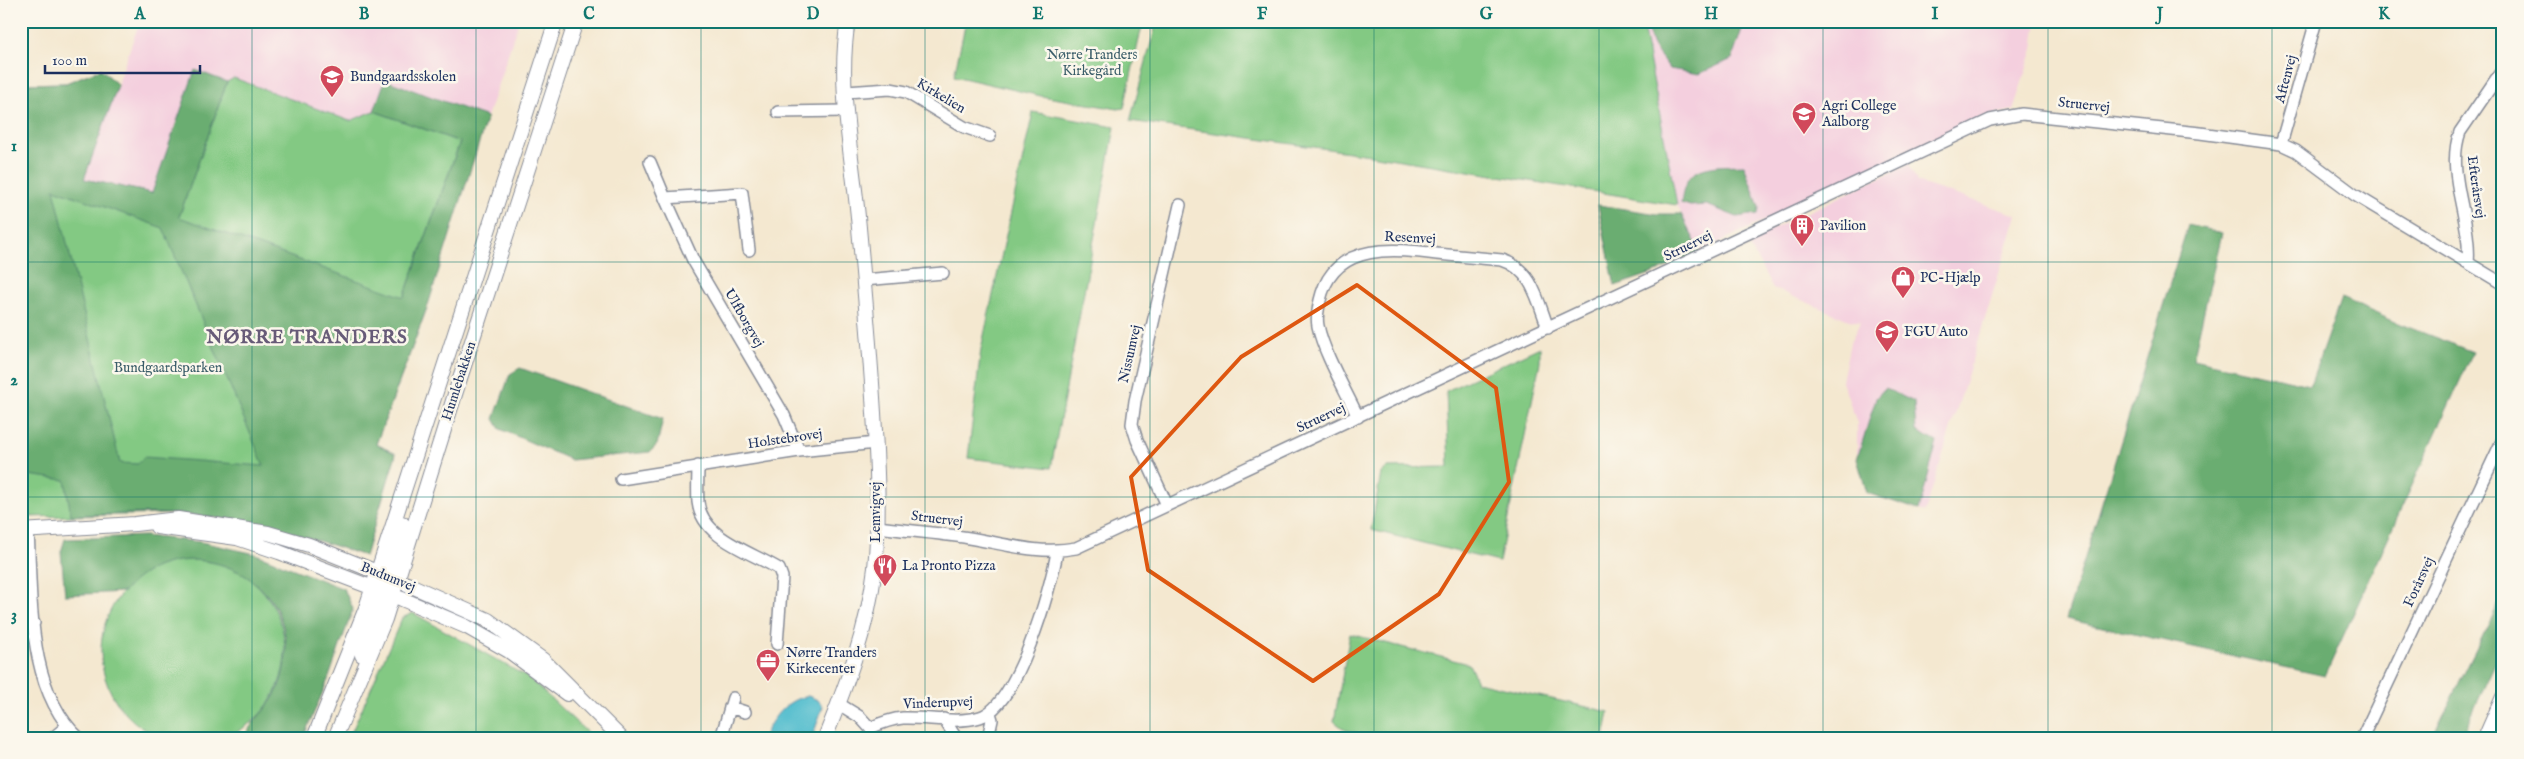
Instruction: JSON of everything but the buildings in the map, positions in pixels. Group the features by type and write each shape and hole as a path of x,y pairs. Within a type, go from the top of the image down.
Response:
{"street":[{"name":"Humlebakken","path":"382,591 388,577 419,443 556,21"},
{"name":"Humlebakken","path":"314,738 351,650 388,577 458,384 576,21"},
{"name":"Lemvigvej","path":"825,738 853,669 875,569 877,527 876,443 864,280 847,111 845,48 848,21"},
{"name":"Aftenvej","path":"2282,144 2316,21"},
{"name":"Efterårsvej","path":"2468,263 2467,233 2454,160 2456,144 2460,132 2503,69"},
{"name":"Kirkelien","path":"846,92 890,89 906,92 964,127 990,136"},
{"path":"778,112 847,111"},
{"name":"Struervej","path":"877,527 1057,552 1076,548 1990,120 2022,114 2200,132 2282,144 2296,151 2355,195 2503,284"},
{"name":"Ulfborgvej","path":"650,162 693,260 784,415 799,451"},
{"path":"665,198 742,193 749,250"},
{"name":"Nissumvej","path":"1167,505 1137,440 1132,424 1135,401 1180,205"},
{"name":"Resenvej","path":"1358,417 1318,327 1318,317 1325,283 1336,268 1352,257 1394,249 1502,260 1515,264 1529,280 1548,328"},
{"path":"864,280 943,273"},
{"name":"Forårsvej","path":"2362,738 2503,439"},
{"name":"Holstebrovej","path":"621,479 799,451 876,443"},
{"path":"698,466 698,503 710,528 721,537 779,570 782,577 777,644"},
{"name":"Budumvej","path":"25,531 135,524 178,519 229,525 268,533 308,545 488,620 543,660 621,738"},
{"name":"Budumvej","path":"135,524 237,538 382,591 467,627 509,651 604,722"},
{"path":"25,531 37,655 42,676 50,697 66,726 79,738"},
{"name":"Vinderupvej","path":"839,704 860,717 872,733 886,721 903,718 974,718 990,713 999,705 1012,683 1030,645 1057,552"},
{"path":"335,738 342,722 382,591"},
{"path":"21,624 34,623"},
{"path":"2485,738 2503,697"},
{"path":"722,738 732,703 745,712"},
{"path":"988,738 992,720 990,713"},
{"path":"944,719 956,738"},
{"path":"53,738 66,726"}],"highlighted area":[{"path":"1357,285 1496,388 1509,482 1439,594 1313,681 1148,570 1131,477 1241,357"}],"shaded area":[{"name":"Bundgaardsskolen","path":"147,21 519,21 487,117 385,80 374,111 350,121 234,78 227,82 195,70 152,193 84,179 137,29"},
{"name":"Agri College Aalborg","path":"1642,21 2037,21 2033,49 2013,110 1986,116 1700,251 1677,205"},
{"name":"Agri College Aalborg","path":"1909,164 1917,182 2017,215 1925,512 1867,493 1857,459 1857,423 1842,381 1850,343 1860,322 1849,320 1773,288 1747,241"}],"green space":[{"name":"Nørre Tranders Kirkegård","path":"966,21 1143,21 1124,108 1118,109 1041,96 954,76"},
{"path":"1157,21 1642,21 1677,205 1370,155 1130,121"},
{"path":"1644,21 1744,21 1744,23 1732,59 1699,74 1670,69 1654,48"},
{"name":"Bundgaardsparken","path":"101,69 118,85 84,179 152,193 179,217 227,82 234,78 350,121 374,111 460,142 404,297 428,305 376,444 396,454 365,556 304,535 229,519 177,514 21,517 21,84 66,83"},
{"name":"Bundgaardsparken","path":"101,69 118,85 84,179 152,193 195,70 227,82 179,217 404,297 460,142 374,111 385,80 487,117 428,305 376,444 396,454 365,556 319,541 226,519 166,513 71,515 65,480 21,474 21,81 25,84 66,83","holes":["54,189 163,228 264,466 144,457 138,464 120,463"]},
{"path":"1033,112 1115,127 1051,468 968,458 981,349"},
{"path":"1744,165 1759,207 1758,214 1737,217 1707,205 1690,206 1681,203 1686,183 1696,172 1712,167"},
{"path":"1598,205 1658,214 1681,214 1700,251 1656,272 1615,286"},
{"path":"2188,225 2222,233 2193,359 2310,385 2341,298 2400,324 2473,352 2325,676 2066,619"},
{"path":"1540,347 1540,362 1499,562 1371,530 1381,473 1387,468 1449,467 1446,391"},
{"path":"520,368 663,419 657,445 650,452 571,460 500,429 494,419 510,374"},
{"path":"1885,388 1914,402 1916,431 1937,442 1919,510 1867,493 1857,459 1876,398"},
{"path":"145,536 201,542 256,554 344,589 353,609 328,680 303,738 244,738 271,701 280,684 286,651 282,622 269,597 249,579 225,566 199,560 172,562 146,573 124,592 65,595 61,552 65,539"},
{"path":"193,559 211,561 228,566 258,586 278,616 283,633 285,651 283,669 278,686 258,716 228,736 211,741 193,743 175,741 158,736 128,716 108,686 103,669 101,651 103,633 108,616 128,586 158,566 175,561"},
{"path":"2503,595 2503,646 2461,738 2432,738"},
{"path":"413,613 529,678 593,738 349,738 402,618"},
{"path":"1350,634 1469,664 1477,682 1609,712 1604,738 1378,738 1345,730 1334,721"}],"water":[{"path":"808,696 818,700 823,706 812,738 763,738 775,717 786,705"}],"place":[{"name":"Bundgaardsskolen","path":"332,98"},
{"name":"Agri College Aalborg","path":"1804,135"},
{"name":"Pavilion","path":"1802,247"},
{"name":"PC-Hjælp","path":"1903,299"},
{"name":"FGU Auto","path":"1887,353"},
{"name":"La Pronto Pizza","path":"885,587"},
{"name":"Nørre Tranders Kirkecenter","path":"768,682"}],"district":[{"name":"NØRRE TRANDERS","path":"307,338"}]}
